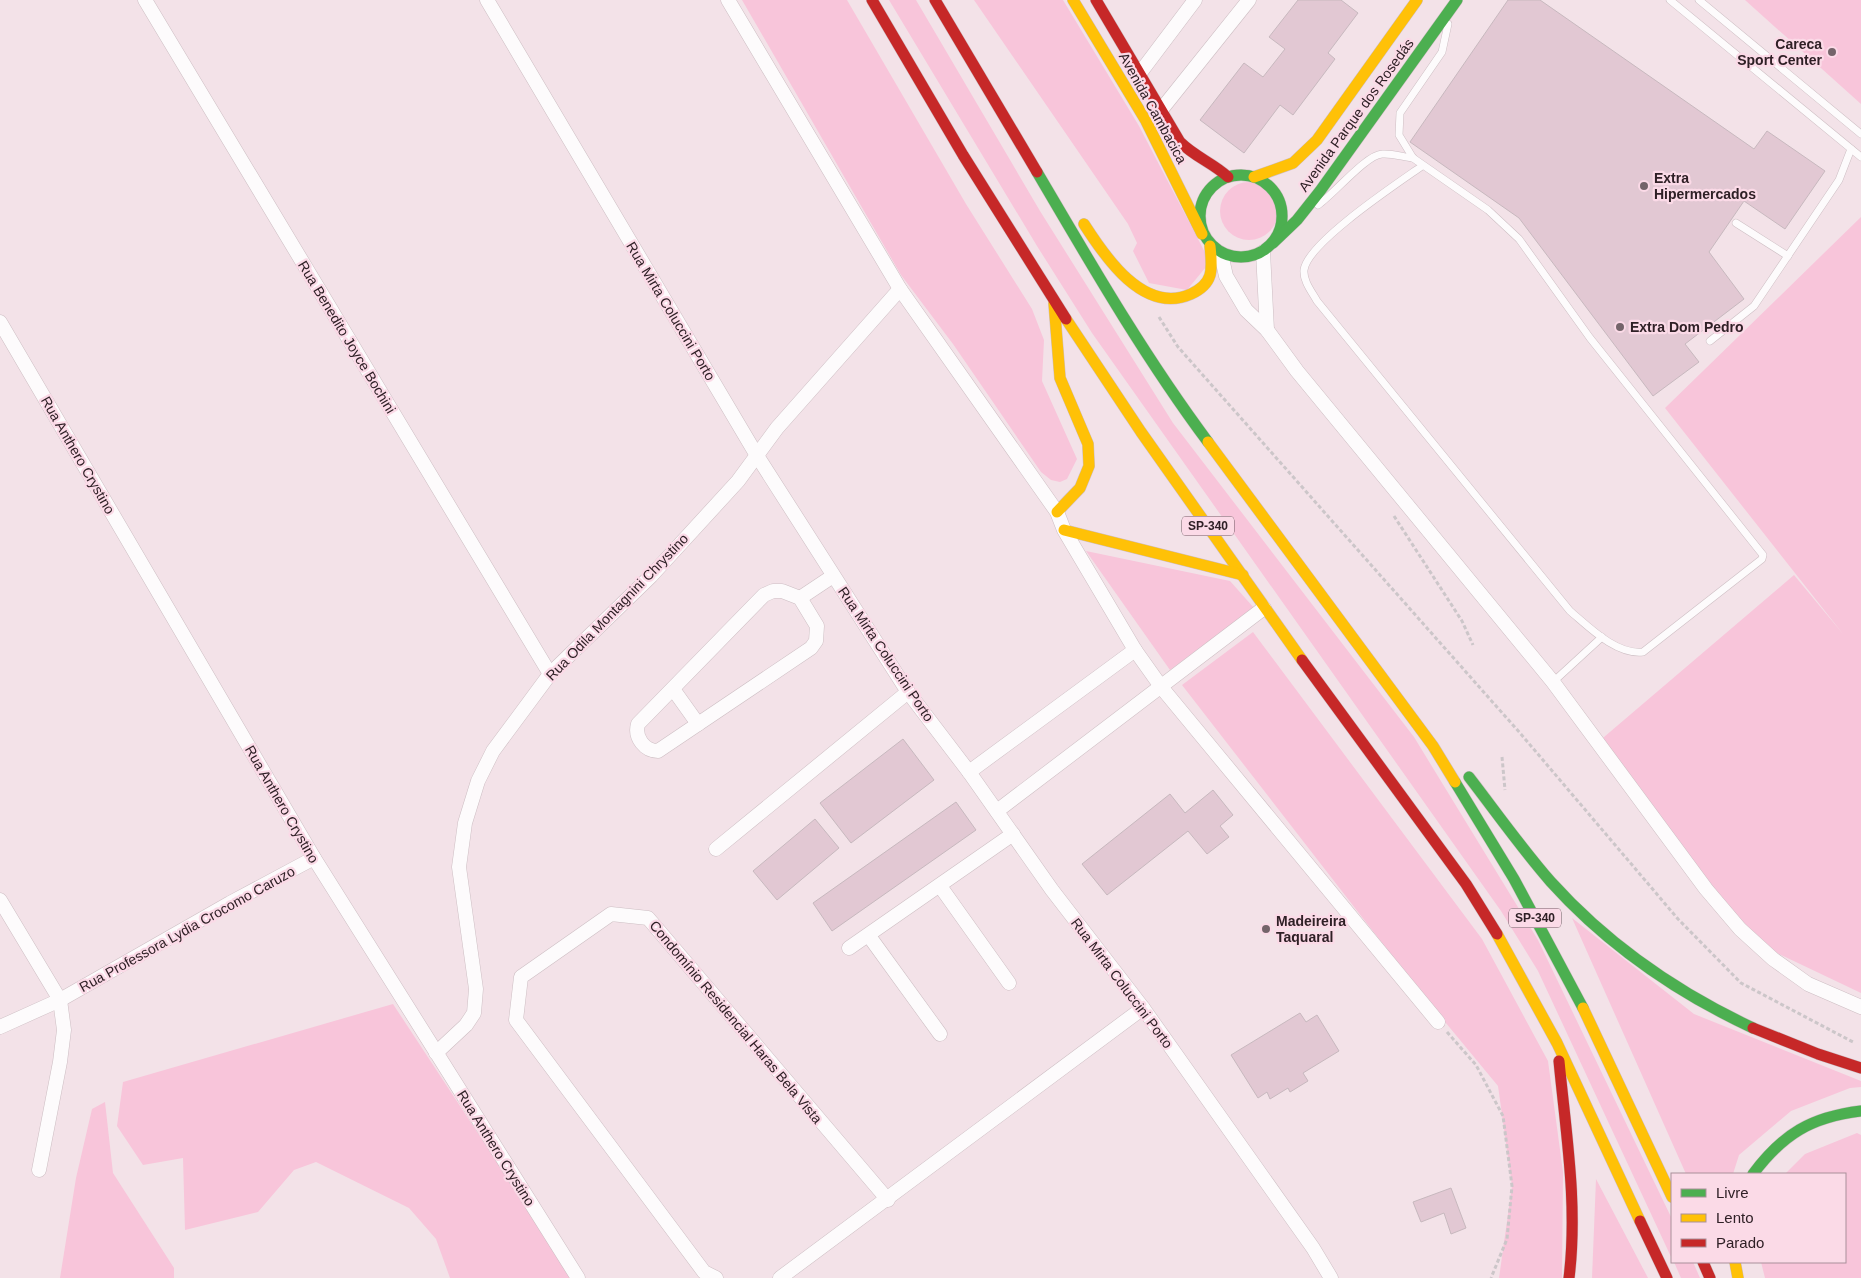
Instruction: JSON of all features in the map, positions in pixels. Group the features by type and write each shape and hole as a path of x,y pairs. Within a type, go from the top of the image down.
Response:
{"main road":[{"name":"SP-340","path":"872,0 1054,300 1125,408 1243,574 1264,608 1466,884 1502,942 1557,1043 1667,1278"},
{"name":"SP-340","path":"937,0 1129,328 1177,401 1433,746 1514,879 1576,994 1671,1195"},
{"path":"937,0 1061,190"},
{"name":"Avenida Cambacica","path":"1073,0 1146,121 1202,234"},
{"name":"Avenida Cambacica","path":"1096,0 1180,142 1193,155 1219,169 1228,177"},
{"path":"1254,177 1293,163 1317,140 1417,0"},
{"name":"Avenida Parque dos Rosedás","path":"1268,247 1297,220 1455,3"},
{"path":"1241,175 1254,177 1266,183 1275,192 1281,204 1281,224 1268,247 1250,258 1216,250 1202,234 1199,220 1200,206 1206,193 1216,183 1228,177 1241,175"},
{"path":"1077,214 1093,239 1124,274 1143,292 1160,298 1177,299 1197,293 1212,274 1216,250"},
{"path":"1054,300 1060,378 1088,444 1089,466 1080,488 1057,512"},
{"path":"1064,530 1243,574"},
{"path":"1368,656 1404,695 1552,883 1610,939 1650,969 1694,998 1746,1027 1783,1043 1861,1068"},
{"path":"1557,1043 1572,1204 1573,1244 1569,1278"},
{"path":"1754,1173 1768,1153 1808,1123 1838,1113 1861,1111"},
{"path":"1703,1263 1710,1278"},
{"path":"1735,1263 1738,1278"}],"street":[{"name":"Rua Benedito Joyce Bochini","path":"145,0 550,674"},
{"name":"Rua Mirta Coluccini Porto","path":"487,0 756,454 908,692 969,772 1052,890 1143,1008 1313,1248 1331,1278"},
{"path":"728,0 900,289 1057,512 1064,530 1135,650 1162,688 1438,1022"},
{"path":"1140,73 1195,0"},
{"path":"1161,110 1249,0"},
{"path":"1267,330 1268,247"},
{"path":"1216,250 1226,276 1246,310 1267,330 1297,371 1553,682 1706,889 1740,929 1773,960 1808,984 1861,1006"},
{"name":"Rua Odila Montagnini Chrystino","path":"436,1053 466,1025 474,1013 476,1002 459,867 465,823 478,780 493,751 550,674 651,576 738,481 756,454 777,428 900,289"},
{"name":"Rua Anthero Crystino","path":"0,322 314,858 578,1278"},
{"path":"800,598 833,576"},
{"path":"773,591 782,591 800,598 817,626 816,641 811,648 658,751 651,751 644,747 638,736 638,724 764,595 773,591"},
{"path":"997,811 1162,688 1264,608"},
{"path":"969,772 1135,650"},
{"path":"673,688 698,724"},
{"path":"716,849 908,692"},
{"path":"849,948 869,936 1013,834"},
{"name":"Rua Professora Lydia Crocomo Caruzo","path":"0,1027 60,1000 230,903 314,858"},
{"path":"940,886 1009,983"},
{"path":"0,900 60,1000 64,1030 60,1062 39,1170"},
{"name":"Condomínio Residencial Haras Bela Vista","path":"716,1278 704,1272 516,1020 521,977 611,914 648,918 888,1200"},
{"path":"869,936 940,1034"},
{"path":"780,1278 888,1200 1143,1008"}],"lane":[{"path":"1670,0 1861,157"},
{"path":"1699,0 1861,134"},
{"path":"1422,166 1363,208 1309,256 1304,270 1308,285 1323,308 1565,605 1602,637 1624,649 1643,652 1762,559 1763,555 1590,338 1519,239 1488,210 1422,166 1413,158 1399,135 1400,113 1442,52 1455,3"},
{"path":"1710,341 1754,306 1839,180 1851,149"},
{"path":"1297,220 1333,194 1368,160 1380,154 1413,158"},
{"path":"1736,223 1788,256"},
{"path":"1553,682 1602,637"}],"path":[{"path":"1158,315 1178,347 1520,734 1678,919 1741,983 1861,1046"},
{"path":"1394,514 1462,621 1473,645"},
{"path":"1438,1022 1476,1065 1502,1116 1511,1195 1508,1239 1491,1278"}],"shaded area":[{"path":"742,0 847,0 966,204 1032,309 1044,340 1042,381 1077,459 1067,479 1060,482 1051,480 1041,472 953,344 901,275"},
{"path":"889,0 916,0 1040,211 1173,423 1414,737 1538,940 1671,1217 1671,1257 1538,971 1501,911 1092,333 1037,246"},
{"path":"974,0 1063,0 1139,126 1210,262 1187,290 1149,283 1133,251 1137,243 1128,224"},
{"name":"Careca Sport Center","path":"1745,0 1861,0 1861,104"},
{"path":"1243,182 1255,182 1270,190 1278,205 1278,217 1270,232 1255,240 1243,240 1228,232 1220,217 1220,205 1228,190"},
{"path":"1861,217 1861,993 1754,942 1597,743 1794,575 1843,634 1665,408"},
{"path":"1086,551 1230,581 1254,608 1170,670"},
{"path":"1253,632 1482,939 1548,1061 1563,1172 1562,1278 1499,1278 1512,1186 1498,1086 1417,988 1182,685"},
{"path":"1572,918 1694,1014 1861,1081 1861,1087 1850,1088 1791,1111 1739,1155 1733,1173 1686,1173"},
{"path":"393,1004 573,1278 450,1278 436,1239 409,1208 316,1162 294,1170 258,1212 185,1230 183,1158 143,1165 117,1126 123,1082"},
{"path":"105,1102 113,1173 174,1268 174,1278 60,1278 76,1178 92,1109"},
{"path":"1857,1133 1861,1135 1861,1278 1765,1278 1761,1263 1846,1263 1846,1173 1786,1173 1805,1154"},
{"path":"1596,1179 1648,1278 1592,1278"},
{"path":"1674,1263 1693,1263 1700,1278 1681,1278"}],"building":[{"path":"1298,0 1341,0 1358,13 1328,53 1335,59 1293,115 1280,105 1244,153 1200,120 1244,63 1263,77 1285,49 1269,37"},
{"name":"Extra Hipermercados","path":"1508,0 1540,0 1754,149 1767,131 1825,171 1785,229 1744,201 1709,252 1744,299 1685,344 1699,362 1653,396 1519,218 1410,142"},
{"path":"903,739 934,780 851,843 820,803"},
{"path":"1213,790 1233,815 1220,826 1229,837 1207,854 1188,831 1107,895 1082,864 1170,794 1185,813"},
{"path":"956,802 976,830 832,931 813,903"},
{"path":"815,819 839,848 777,900 753,871"},
{"path":"1300,1013 1306,1022 1317,1015 1339,1051 1303,1073 1308,1081 1290,1092 1288,1088 1270,1099 1267,1092 1258,1098 1231,1055"},
{"path":"1451,1188 1466,1228 1451,1234 1444,1213 1421,1222 1413,1202"}],"traffic: fast":[{"path":"1273,243 1297,220 1320,191 1457,0"},
{"path":"1037,172 1140,343 1208,442"},
{"path":"1233,175 1249,175 1264,182 1275,193 1282,208 1282,216 1279,232 1270,245 1249,257 1233,257 1218,250 1207,239 1200,224 1200,208 1207,193 1218,182 1233,175"},
{"path":"1469,777 1519,844 1551,882 1596,926 1671,983 1753,1028"},
{"path":"1455,782 1514,879 1583,1008"},
{"path":"1754,1173 1776,1148 1800,1130 1827,1118 1861,1111"}],"traffic: slow":[{"path":"1073,0 1146,121 1202,234"},
{"path":"1254,177 1293,163 1317,140 1417,0"},
{"path":"1084,224 1115,266 1142,290 1157,297 1174,298 1199,290 1208,280 1210,274 1210,246"},
{"path":"1054,303 1060,378 1088,444 1089,466 1080,488 1057,512"},
{"path":"1066,319 1141,432 1302,660"},
{"path":"1208,442 1433,746 1455,782"},
{"path":"1064,530 1243,575"},
{"path":"1497,934 1557,1043 1640,1221"},
{"path":"1583,1008 1671,1195"},
{"path":"1735,1263 1738,1278"}],"traffic: jam":[{"path":"872,0 963,155 1066,319"},
{"path":"935,0 1037,172"},
{"path":"1096,0 1180,142 1228,177"},
{"path":"1302,660 1466,884 1497,934"},
{"path":"1753,1028 1818,1054 1861,1068"},
{"path":"1559,1061 1572,1197 1569,1278"},
{"path":"1640,1221 1667,1278"},
{"path":"1703,1263 1710,1278"}],"place":[{"name":"Careca Sport Center","path":"1832,52"},
{"name":"Extra Hipermercados","path":"1644,186"},
{"name":"Extra Dom Pedro","path":"1620,327"},
{"name":"Madeireira Taquaral","path":"1266,929"}]}
